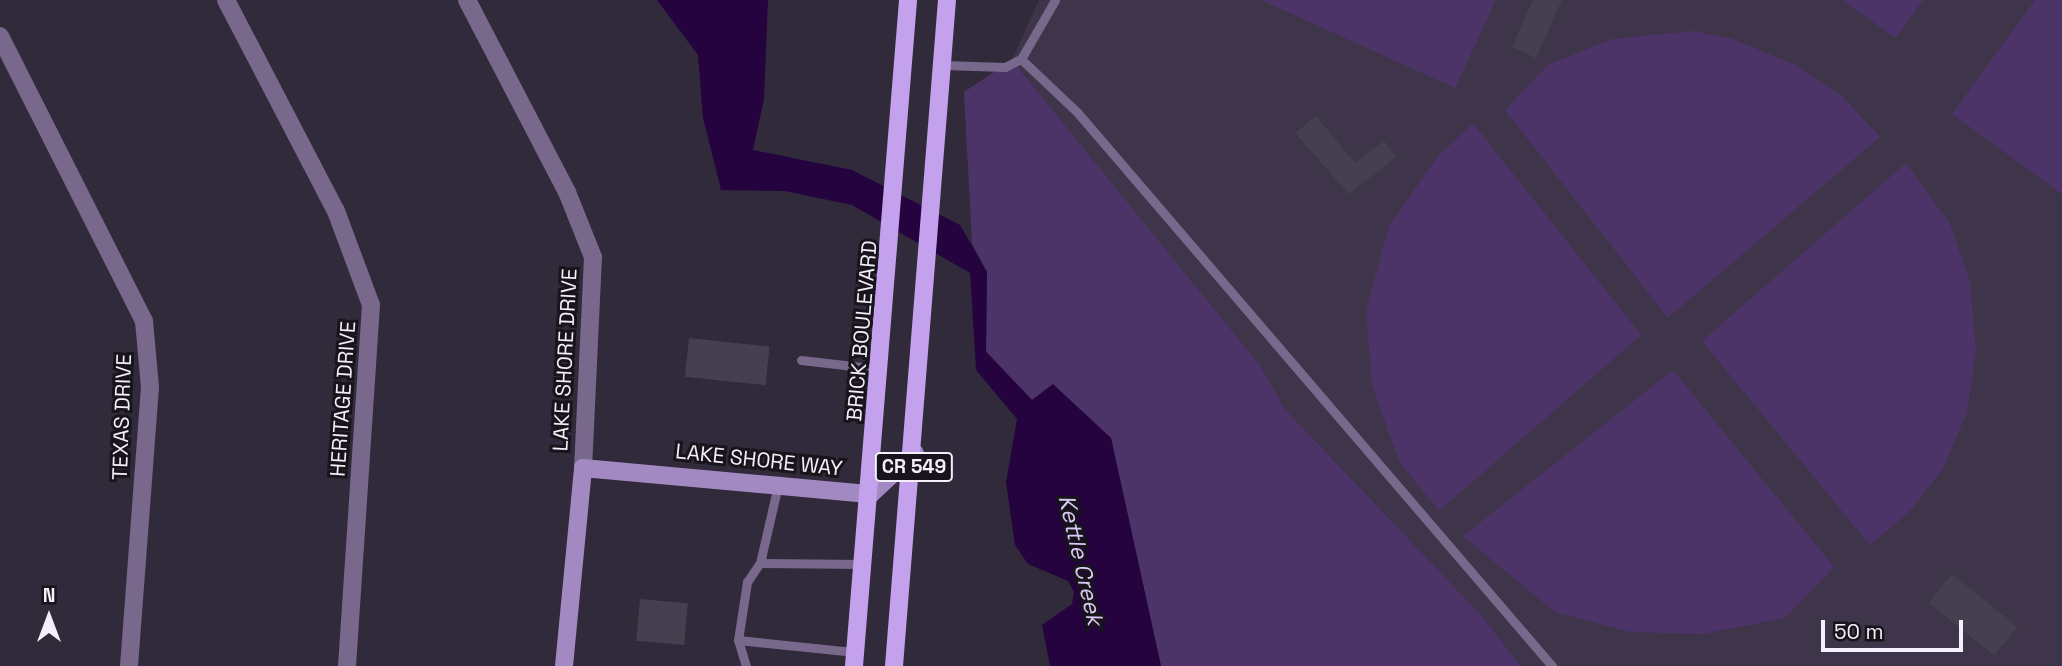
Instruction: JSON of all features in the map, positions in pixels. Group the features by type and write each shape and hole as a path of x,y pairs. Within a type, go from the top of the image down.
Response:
{"main road":[{"name":"BRICK BOULEVARD","path":"855,659 898,165 908,0"},
{"name":"CR 549","path":"894,666 915,453 947,0"}],"street":[{"name":"HERITAGE DRIVE","path":"226,0 336,211 371,305 347,666"},
{"name":"LAKE SHORE DRIVE","path":"467,0 567,192 593,257 583,468 564,666"},
{"name":"TEXAS DRIVE","path":"0,36 144,321 150,387 129,666"},
{"path":"871,494 915,453"},
{"name":"LAKE SHORE WAY","path":"583,468 871,494"}],"lane":[{"path":"944,65 1005,66 1021,59 1055,0"},
{"path":"1021,59 1077,112 1552,666"},
{"path":"801,360 881,369"},
{"path":"746,666 738,640 747,582 760,563 778,485"},
{"path":"760,563 864,564"},
{"path":"738,640 855,659"}],"shaded area":[{"path":"1039,0 2062,0 2062,666 1521,666 1482,616 1285,409 1260,367 1012,60"},
{"path":"1261,0 1496,0 1455,88"},
{"path":"1842,0 1923,0 1896,38"},
{"path":"2035,0 2062,0 2062,194 1952,114"},
{"path":"1694,31 1733,39 1795,65 1841,95 1880,137 1668,318 1505,110 1548,65 1612,39"},
{"path":"1012,60 1261,367 1285,409 1482,616 1521,666 1161,666 1111,438 1032,400 986,351 987,272 972,243 964,92"},
{"path":"1473,123 1641,335 1439,511 1399,461 1372,385 1366,311 1389,226 1438,156"},
{"path":"1906,163 1950,224 1970,282 1976,351 1967,412 1943,469 1909,512 1870,545 1702,341"},
{"path":"1673,370 1834,567 1785,618 1702,634 1630,632 1555,612 1463,536"}],"water":[{"name":"Kettle Creek","path":"657,0 768,0 764,99 753,150 852,170 960,225 987,272 986,352 1032,400 1053,384 1111,438 1161,666 1050,666 1042,625 1072,604 1074,592 1068,581 1028,564 1015,545 1006,482 1017,419 976,370 970,273 852,205 785,191 721,190 703,118 698,55"}],"building":[{"path":"1533,0 1562,0 1536,58 1512,47"},
{"path":"1316,116 1355,163 1384,141 1396,157 1349,194 1295,133"},
{"path":"689,338 770,346 765,385 685,377"},
{"path":"1952,574 2017,627 1994,656 1929,603"},
{"path":"640,599 688,603 684,645 636,641"}]}
